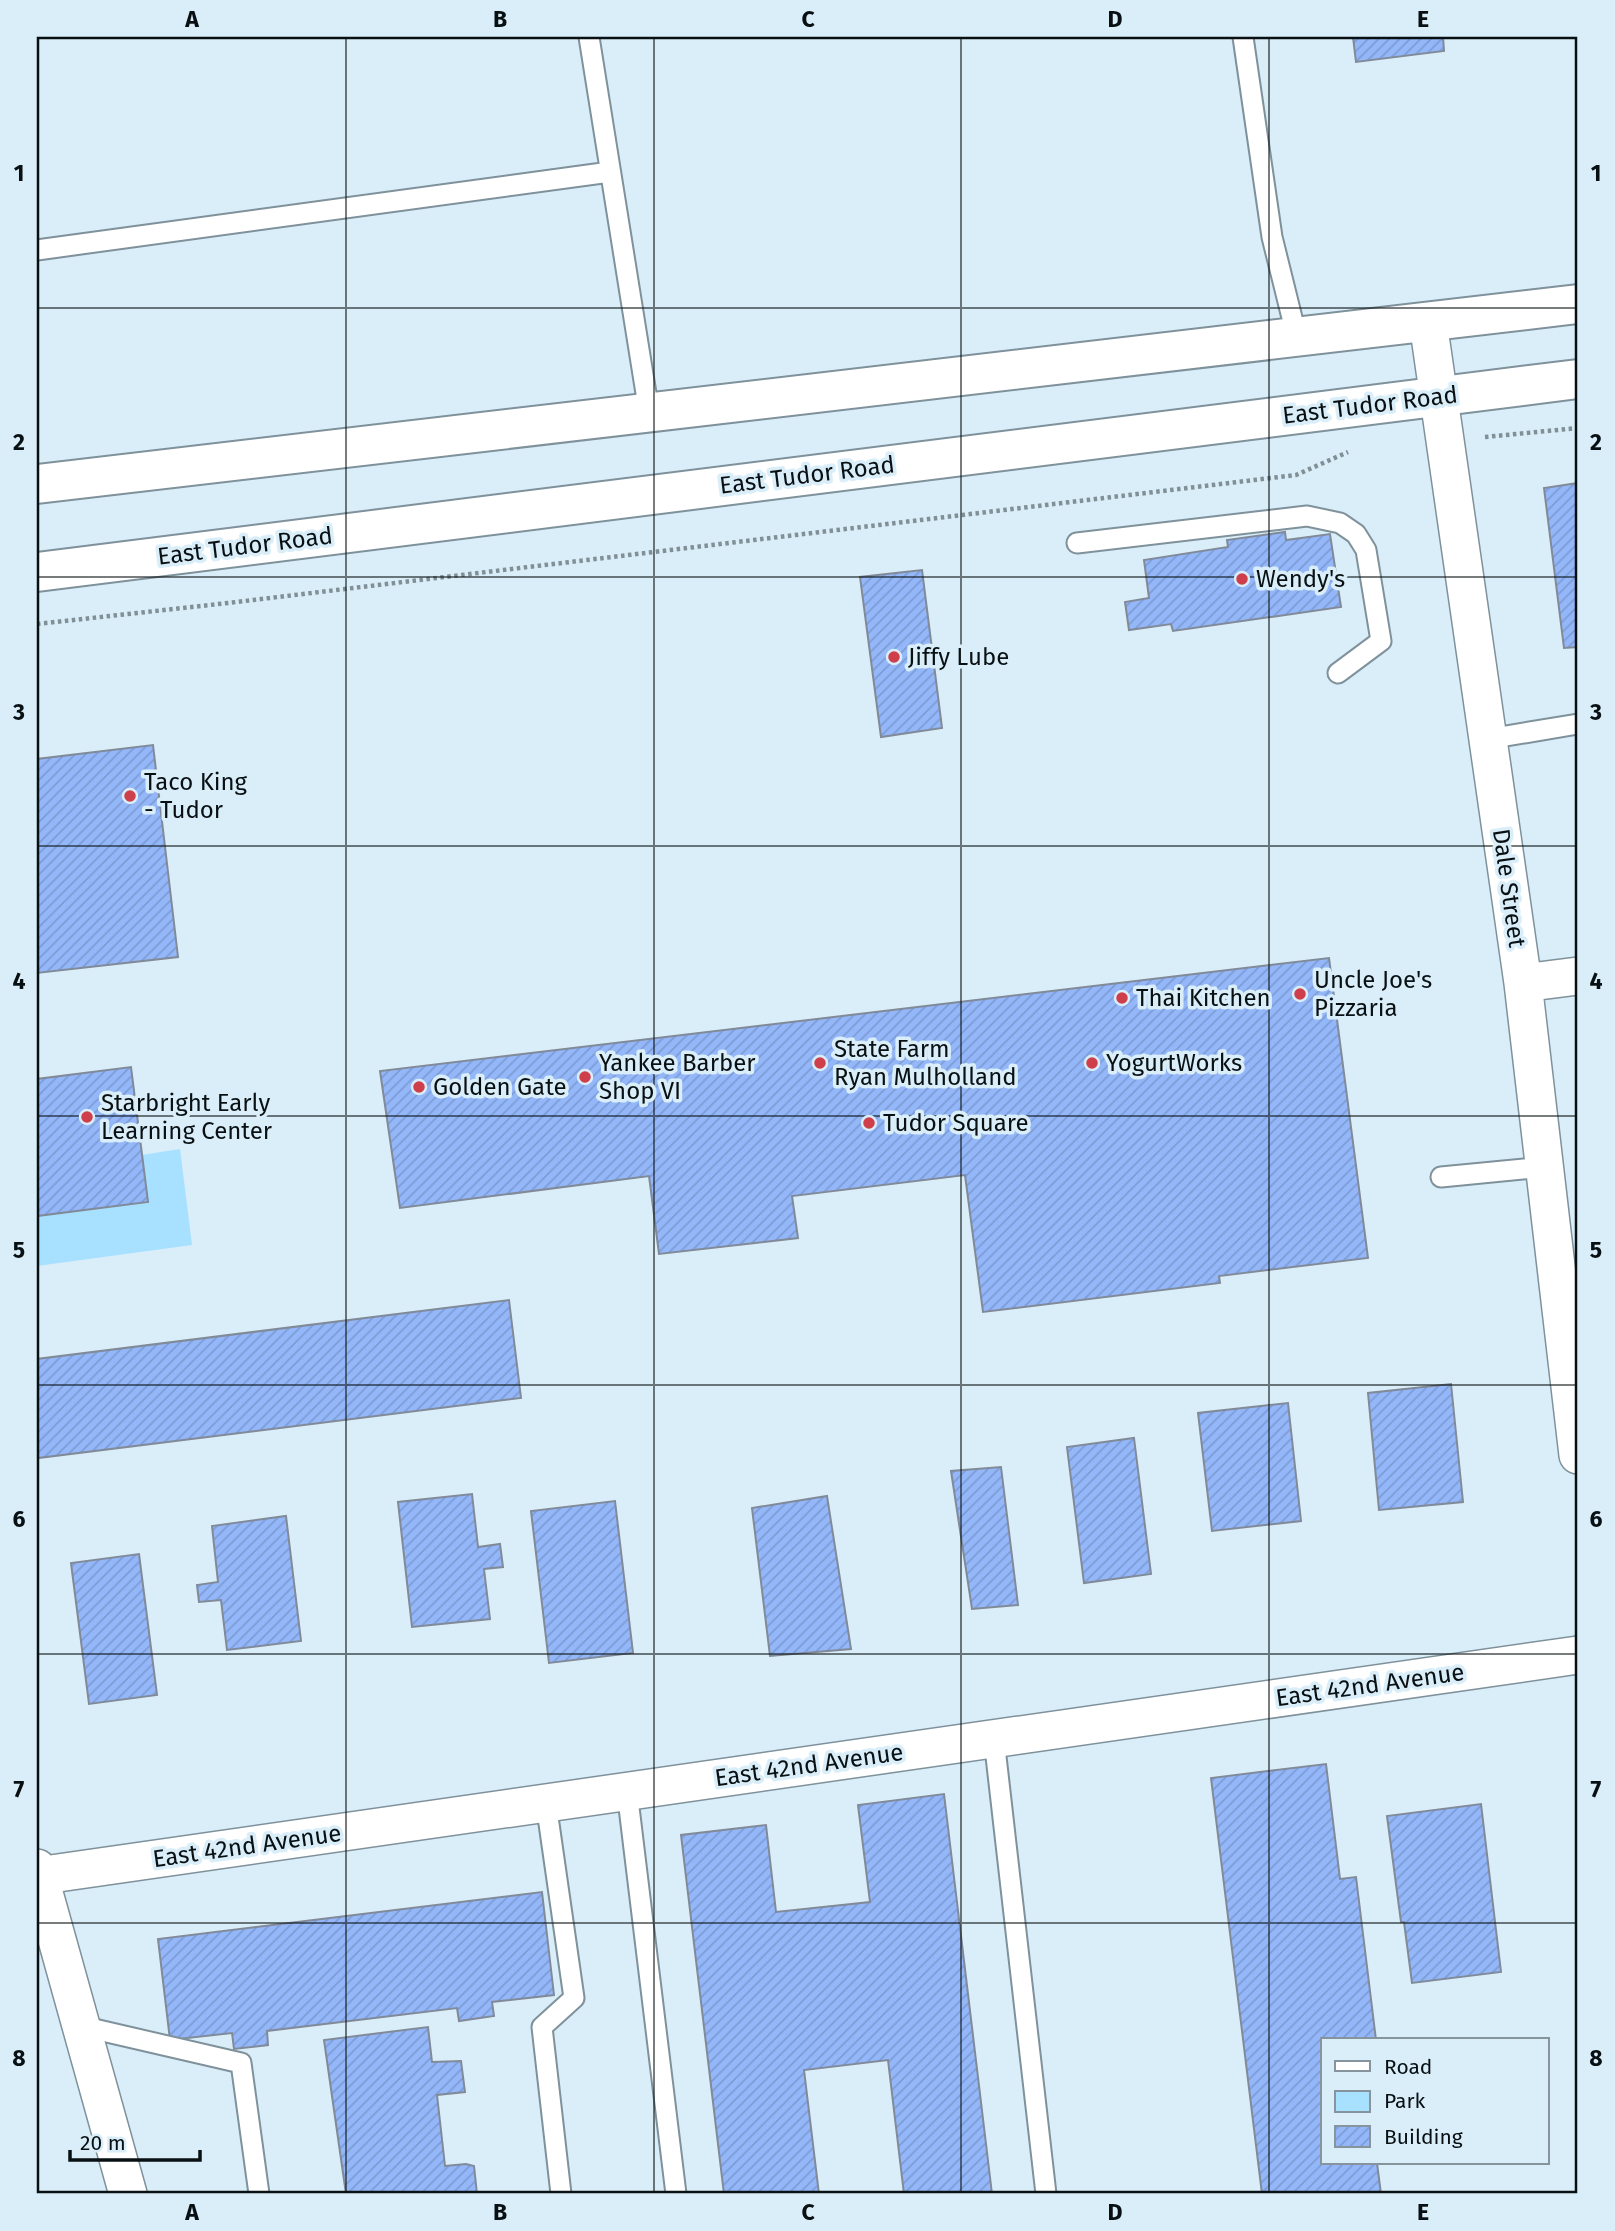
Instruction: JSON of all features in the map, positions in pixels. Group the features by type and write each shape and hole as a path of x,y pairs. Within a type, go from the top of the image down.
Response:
{"main road":[{"path":"37,484 1578,304"},
{"name":"East Tudor Road","path":"37,572 1578,379"}],"street":[{"name":"Dale Street","path":"1428,323 1522,983 1578,1455"},
{"path":"1522,983 1578,976"},
{"name":"East 42nd Avenue","path":"37,1873 1578,1655"},
{"path":"37,1873 128,2194"}],"lane":[{"path":"589,37 649,412"},
{"path":"1243,37 1272,237 1297,338"},
{"path":"37,250 610,172"},
{"path":"1077,543 1307,516 1340,523 1356,534 1366,551 1381,640 1338,673"},
{"path":"1488,739 1578,724"},
{"path":"1441,1177 1544,1167"},
{"path":"994,1739 1046,2194"},
{"path":"627,1791 676,2194"},
{"path":"546,1803 574,1998 542,2027 561,2194"},
{"path":"81,2026 242,2063 258,2194"}],"path":[{"path":"1446,441 1578,428"},
{"path":"37,624 1296,474 1352,450"}],"green space":[{"path":"180,1149 192,1245 37,1266 37,1216 148,1202 142,1155"}],"building":[{"path":"1353,37 1443,37 1444,51 1356,62"},
{"path":"1578,483 1578,647 1564,648 1544,488"},
{"name":"Wendy's","path":"1285,532 1286,540 1330,534 1341,607 1173,631 1171,624 1129,630 1125,602 1149,598 1144,560 1228,547 1227,540"},
{"path":"922,570 942,728 881,737 860,577"},
{"path":"153,745 178,957 37,973 37,759"},
{"name":"Tudor Square","path":"1329,958 1368,1258 1219,1276 1220,1283 983,1312 965,1175 792,1196 798,1238 659,1254 649,1176 400,1208 380,1071"},
{"name":"Starbright Early Learning Center","path":"131,1067 148,1202 37,1216 37,1079"},
{"path":"509,1300 521,1398 38,1458 37,1359"},
{"path":"1451,1384 1463,1502 1379,1510 1368,1393"},
{"path":"1288,1403 1301,1521 1212,1531 1198,1413"},
{"path":"1134,1438 1151,1574 1084,1583 1067,1447"},
{"path":"1001,1467 1018,1605 972,1609 951,1471"},
{"path":"472,1494 478,1547 500,1544 503,1567 484,1569 490,1619 412,1627 398,1502"},
{"path":"827,1496 851,1649 770,1656 752,1508"},
{"path":"615,1501 633,1653 549,1663 531,1511"},
{"path":"286,1516 301,1641 227,1650 221,1600 199,1602 197,1585 218,1582 212,1526"},
{"path":"139,1554 157,1695 89,1704 71,1563"},
{"path":"1326,1764 1340,1879 1356,1877 1376,2038 1321,2038 1321,2164 1377,2164 1381,2194 1262,2194 1211,1778"},
{"path":"944,1794 992,2194 904,2194 888,2060 804,2070 819,2194 724,2194 681,1835 766,1825 776,1912 870,1902 858,1805"},
{"path":"1481,1804 1501,1972 1412,1983 1387,1816"},
{"path":"542,1892 554,1995 492,2002 494,2016 459,2021 457,2008 267,2031 268,2045 234,2049 232,2033 170,2040 158,1939"},
{"path":"428,2027 432,2062 461,2061 465,2092 437,2095 445,2166 474,2166 477,2194 346,2194 324,2040"}],"place":[{"name":"Wendy's","path":"1242,579"},
{"name":"Jiffy Lube","path":"894,657"},
{"name":"Taco King - Tudor","path":"130,796"},
{"name":"Uncle Joe's Pizzaria","path":"1300,994"},
{"name":"Thai Kitchen","path":"1122,998"},
{"name":"State Farm Ryan Mulholland","path":"820,1063"},
{"name":"YogurtWorks","path":"1092,1063"},
{"name":"Yankee Barber Shop VI","path":"585,1077"},
{"name":"Golden Gate","path":"419,1087"},
{"name":"Starbright Early Learning Center","path":"87,1117"},
{"name":"Tudor Square","path":"869,1123"}]}
